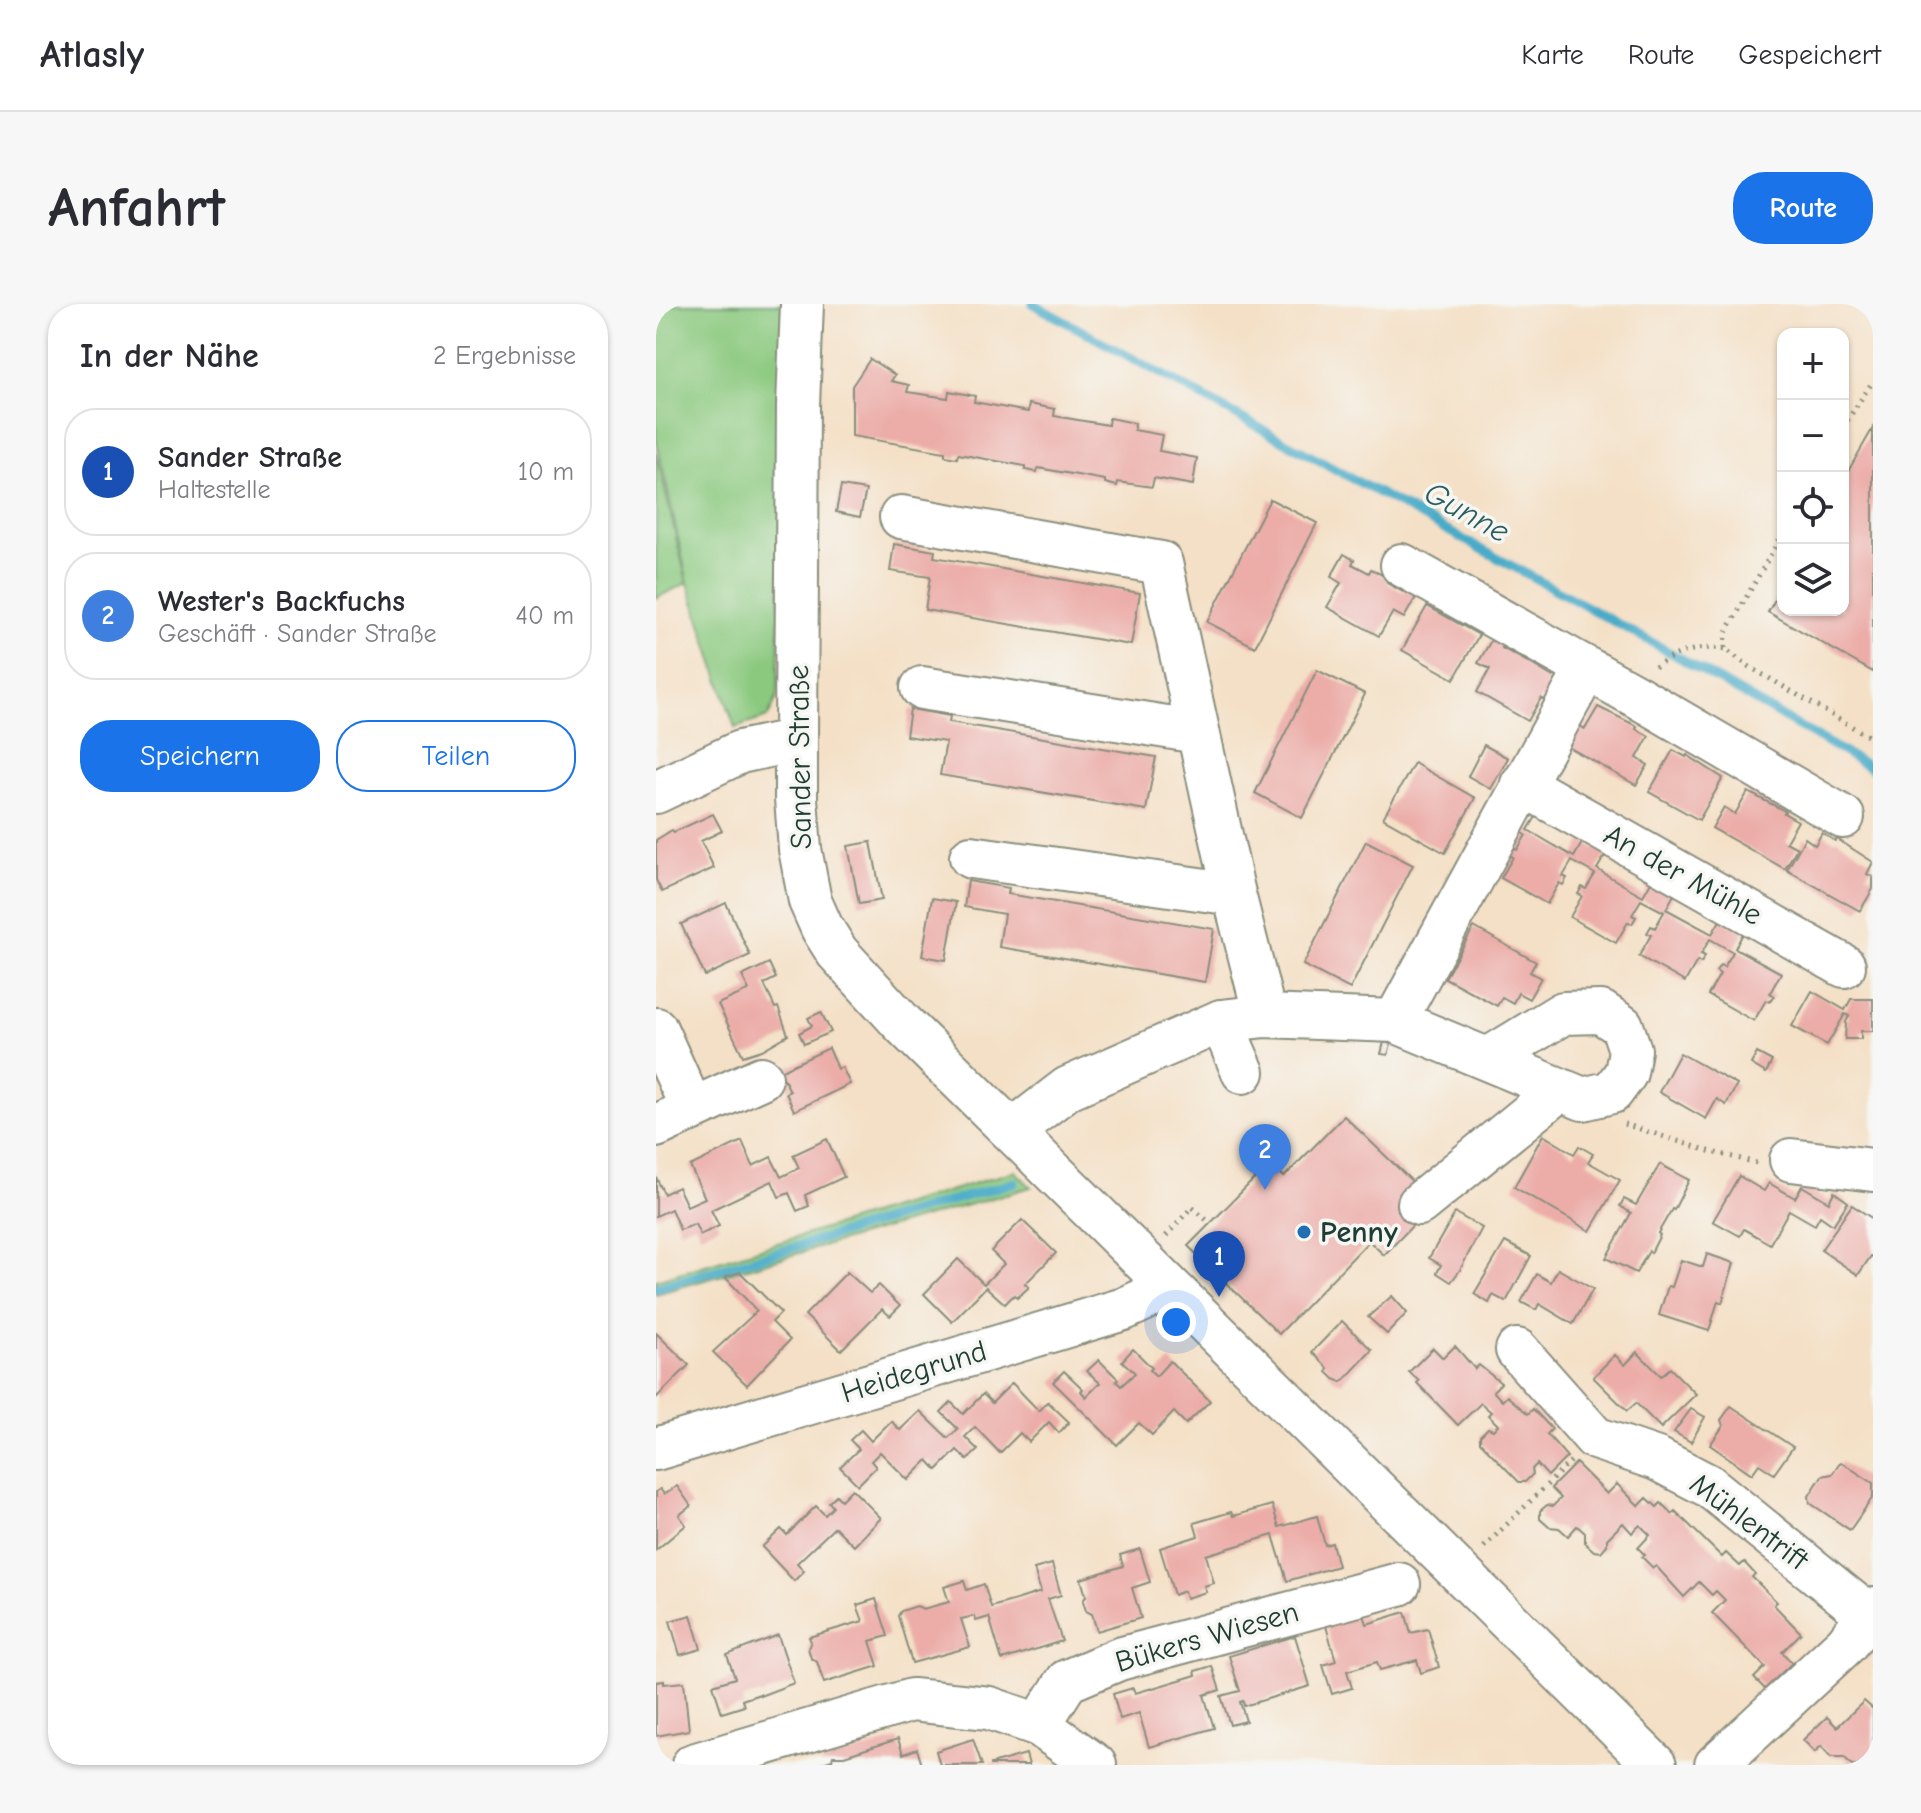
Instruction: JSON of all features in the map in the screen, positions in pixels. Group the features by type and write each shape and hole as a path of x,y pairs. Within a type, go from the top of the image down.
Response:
{"street":[{"name":"Sander Straße","path":"802,304 798,406 796,799 800,849 810,901 822,928 837,952 903,1024 1655,1765"},
{"path":"901,517 1161,563 1234,894 1265,1016"},
{"path":"1402,565 1843,817"},
{"path":"1395,1021 1586,670"},
{"path":"922,688 1198,732"},
{"path":"656,792 740,752 796,740"},
{"name":"An der Mühle","path":"1522,784 1844,966"},
{"path":"971,857 1234,894"},
{"path":"1013,1130 1068,1088 1221,1021 1265,1016 1395,1021 1571,1095 1612,1092 1626,1073 1630,1050 1622,1026 1601,1012 1563,1013 1488,1059"},
{"path":"1221,1021 1243,1072"},
{"path":"656,1029 674,1118 761,1078"},
{"path":"1419,1204 1571,1095"},
{"path":"1791,1160 1873,1170"},
{"name":"Heidegrund","path":"656,1449 1124,1309 1154,1295 1166,1284"},
{"name":"Mühlentrift","path":"1517,1350 1595,1438 1657,1459 1709,1486 1865,1634 1716,1765"},
{"name":"Bükers Wiesen","path":"1039,1725 1067,1681 1119,1659 1399,1584"},
{"path":"693,1765 912,1700 989,1708 1039,1725 1095,1765"}],"path":[{"path":"1849,418 1873,381"},
{"path":"1725,649 1726,633 1777,544"},
{"path":"1636,696 1655,667 1673,654 1699,647 1725,649 1873,739"},
{"path":"1571,1095 1603,1118 1712,1152 1782,1166 1791,1160"},
{"path":"1162,1244 1172,1227 1192,1207 1210,1223"},
{"path":"1484,1547 1595,1438"}],"green space":[{"path":"656,304 784,304 778,695 768,717 735,728 688,583 656,438"},
{"path":"656,452 687,583 656,598"},
{"path":"1015,1171 1031,1187 656,1294 656,1280"}],"building":[{"path":"870,359 895,375 891,381 909,385 907,392 948,398 949,391 975,396 974,402 1028,412 1029,404 1055,409 1054,416 1108,425 1109,418 1135,423 1134,430 1162,435 1159,451 1197,458 1193,485 1154,478 1152,487 1118,482 1117,486 1105,483 1105,480 1038,468 1037,472 1025,470 1025,466 958,454 957,458 945,456 945,452 852,436 852,386"},
{"path":"1873,428 1873,672 1768,612 1777,596 1777,616 1849,616 1849,470"},
{"path":"841,486 866,490 860,517 836,512"},
{"path":"1270,499 1317,523 1255,647 1207,622"},
{"path":"894,544 935,551 934,557 1140,593 1131,645 925,610 930,577 890,571"},
{"path":"1344,554 1354,560 1352,564 1369,573 1371,569 1389,579 1387,583 1403,592 1406,588 1417,595 1404,618 1393,612 1379,636 1327,607 1341,583 1331,577"},
{"path":"1427,606 1479,635 1454,679 1402,650"},
{"path":"1493,637 1505,643 1502,648 1553,677 1556,672 1568,679 1553,705 1541,698 1528,721 1477,692 1490,669 1478,663"},
{"path":"1317,670 1365,694 1302,818 1255,793"},
{"path":"1598,707 1637,726 1636,729 1649,736 1637,758 1648,765 1636,785 1563,744 1575,723 1585,729"},
{"path":"910,709 950,716 949,722 1156,757 1146,810 940,775 946,742 906,736"},
{"path":"1484,745 1508,758 1491,789 1468,776"},
{"path":"1673,750 1687,755 1723,778 1699,820 1649,792"},
{"path":"1414,763 1475,798 1445,853 1383,818"},
{"path":"1748,792 1798,821 1786,842 1797,848 1785,869 1712,828 1724,807 1735,814"},
{"path":"1525,809 1537,815 1528,830 1574,857 1583,841 1606,854 1597,869 1643,896 1652,880 1675,893 1666,909 1712,934 1721,919 1744,932 1735,948 1781,973 1770,993 1774,996 1770,1002 1766,1000 1754,1021 1708,995 1720,974 1716,971 1720,965 1724,967 1733,952 1710,939 1701,954 1705,956 1701,963 1697,961 1685,982 1639,956 1651,935 1647,933 1651,926 1655,928 1664,912 1641,900 1632,915 1636,917 1632,924 1628,922 1616,943 1570,917 1582,896 1578,894 1582,887 1586,889 1595,874 1572,861 1563,876 1567,878 1563,885 1559,883 1547,904 1501,878 1513,857 1509,855 1513,848 1517,850 1526,835 1514,828"},
{"path":"713,814 722,831 701,841 714,868 662,892 656,880 656,840 672,830 674,832"},
{"path":"1822,833 1873,862 1867,874 1873,877 1873,889 1860,911 1787,870 1805,838 1815,845"},
{"path":"1366,841 1413,865 1350,989 1303,965"},
{"path":"871,842 882,900 859,904 848,846"},
{"path":"968,881 1009,888 1008,894 1214,929 1205,982 999,947 1004,914 964,907"},
{"path":"932,898 956,902 946,960 922,956"},
{"path":"726,903 750,955 705,976 681,924"},
{"path":"1474,927 1536,962 1530,972 1541,978 1529,999 1518,993 1513,1003 1502,997 1497,1006 1445,978"},
{"path":"769,963 776,978 764,984 775,1008 778,1007 788,1035 762,1050 743,1056 718,1004 749,990 742,976"},
{"path":"1812,991 1845,1010 1851,999 1873,999 1873,1031 1861,1031 1861,1039 1845,1039 1849,1016 1845,1014 1827,1045 1792,1026"},
{"path":"821,1012 831,1032 804,1044 799,1033 812,1026 808,1018"},
{"path":"1384,1042 1391,1044 1388,1055 1381,1054"},
{"path":"829,1048 838,1069 842,1067 850,1084 794,1111 786,1093 790,1091 780,1071"},
{"path":"1680,1053 1737,1085 1726,1105 1717,1099 1706,1119 1659,1092"},
{"path":"1757,1053 1772,1061 1766,1073 1751,1064"},
{"name":"Penny","path":"1344,1116 1420,1189 1416,1222 1384,1255 1369,1241 1279,1334 1188,1246 1270,1163 1284,1177"},
{"path":"1543,1135 1574,1154 1579,1146 1593,1154 1588,1162 1620,1180 1590,1231 1514,1187"},
{"path":"827,1139 844,1177 805,1195 809,1206 797,1211 789,1193 779,1197 772,1181 711,1210 719,1226 700,1235 695,1224 680,1230 671,1209 656,1216 656,1177 664,1194 678,1187 687,1206 705,1198 690,1166 742,1141 753,1166 771,1157 781,1177 799,1168 793,1155"},
{"path":"1660,1164 1689,1180 1658,1233 1660,1235 1651,1253 1649,1251 1636,1273 1606,1258 1631,1213 1620,1206 1624,1199 1636,1205"},
{"path":"1739,1176 1764,1191 1769,1183 1795,1198 1802,1186 1829,1202 1834,1192 1848,1202 1833,1225 1820,1216 1815,1225 1789,1210 1770,1244 1744,1229 1740,1236 1713,1221"},
{"path":"1852,1205 1873,1219 1873,1257 1858,1275 1821,1250"},
{"path":"1455,1213 1482,1228 1451,1282 1437,1273 1441,1265 1429,1258"},
{"path":"1022,1220 1056,1253 1025,1284 1029,1287 1017,1298 1014,1295 1005,1304 986,1287 952,1322 924,1294 958,1259 984,1284 1004,1264 991,1251"},
{"path":"1505,1242 1531,1256 1506,1302 1493,1295 1489,1303 1474,1294"},
{"path":"1707,1254 1734,1263 1722,1303 1718,1301 1709,1331 1659,1315 1668,1286 1672,1287 1681,1260 1703,1267"},
{"path":"1558,1269 1593,1289 1573,1324 1539,1304 1536,1310 1521,1302 1537,1274 1551,1282"},
{"path":"740,1272 781,1313 772,1322 790,1340 747,1385 713,1352 757,1311 725,1277"},
{"path":"847,1272 870,1293 879,1285 900,1306 890,1316 882,1309 841,1350 805,1315"},
{"path":"1392,1296 1407,1313 1387,1334 1368,1317"},
{"path":"1342,1321 1372,1350 1342,1382 1327,1372 1328,1368 1312,1352"},
{"path":"656,1333 689,1365 656,1398"},
{"path":"1455,1346 1475,1369 1479,1365 1501,1383 1493,1391 1502,1401 1507,1396 1528,1414 1533,1409 1552,1429 1547,1434 1567,1457 1548,1476 1537,1464 1525,1482 1519,1482 1480,1442 1480,1436 1488,1428 1493,1430 1498,1425 1488,1415 1491,1412 1481,1403 1458,1425 1409,1372 1433,1348 1443,1358"},
{"path":"1133,1349 1156,1376 1170,1361 1210,1401 1186,1424 1174,1412 1152,1435 1139,1423 1117,1445 1053,1382 1064,1371 1083,1389 1081,1391 1086,1397 1100,1383 1087,1371 1099,1360 1121,1386 1135,1373 1122,1361"},
{"path":"1637,1352 1661,1376 1670,1368 1696,1394 1661,1428 1636,1403 1627,1411 1593,1377 1615,1355 1625,1365"},
{"path":"1012,1383 1039,1411 1048,1402 1069,1422 1059,1433 1049,1422 1029,1442 1020,1433 1000,1453 975,1427 965,1437 978,1450 967,1460 957,1450 937,1470 928,1460 908,1480 880,1452 871,1461 876,1467 858,1485 840,1467 859,1449 850,1440 861,1430 871,1441 891,1421 900,1430 920,1411 948,1438 958,1429 941,1412 951,1402 963,1414 983,1394 992,1403"},
{"path":"1731,1406 1793,1447 1774,1474 1759,1464 1752,1474 1710,1445 1723,1426 1721,1420"},
{"path":"1691,1409 1705,1417 1691,1442 1674,1432"},
{"path":"1841,1462 1873,1483 1873,1497 1850,1530 1810,1503 1809,1496 1822,1476 1832,1474"},
{"path":"1576,1463 1607,1494 1617,1484 1639,1506 1647,1498 1657,1507 1661,1503 1672,1514 1675,1511 1722,1557 1726,1553 1740,1566 1744,1562 1755,1574 1752,1577 1801,1633 1782,1652 1792,1663 1765,1689 1754,1678 1765,1667 1712,1613 1725,1600 1716,1591 1712,1595 1699,1582 1684,1597 1656,1566 1653,1568 1642,1557 1645,1555 1638,1548 1650,1535 1640,1525 1632,1533 1623,1523 1607,1539 1607,1545 1601,1552 1594,1551 1585,1543 1585,1533 1577,1526 1568,1536 1540,1519 1540,1511 1547,1505 1553,1506 1561,1498 1551,1488"},
{"path":"677,1486 691,1506 679,1515 686,1525 656,1550 656,1492 660,1489 664,1494"},
{"path":"852,1489 881,1518 854,1546 835,1527 797,1563 804,1571 794,1581 762,1547 781,1529 787,1535 816,1506 825,1515 833,1507 829,1502 836,1495 841,1500"},
{"path":"1272,1505 1279,1527 1317,1516 1325,1545 1332,1543 1338,1566 1287,1581 1273,1535 1206,1555 1214,1583 1204,1586 1206,1592 1186,1598 1184,1591 1174,1595 1160,1548 1198,1536 1194,1523"},
{"path":"1140,1549 1150,1582 1132,1588 1141,1618 1097,1631 1092,1614 1086,1611 1081,1579 1123,1566 1120,1555"},
{"path":"1052,1564 1061,1595 1048,1599 1062,1641 1002,1660 989,1617 976,1621 975,1616 961,1619 970,1647 912,1663 898,1616 901,1611 949,1602 944,1587 964,1581 967,1590 984,1584 991,1607 1016,1600 1041,1592 1034,1569"},
{"path":"876,1599 888,1636 870,1641 878,1666 824,1683 817,1662 811,1658 809,1637 863,1621 857,1605"},
{"path":"1405,1612 1411,1633 1428,1629 1439,1667 1421,1673 1417,1660 1380,1670 1377,1662 1347,1671 1352,1688 1332,1694 1323,1665 1336,1661 1326,1626 1364,1615 1367,1624"},
{"path":"691,1615 701,1649 680,1655 670,1621"},
{"path":"778,1635 794,1683 742,1700 744,1706 722,1713 713,1685 735,1678 727,1655"},
{"path":"1295,1636 1310,1686 1244,1706 1243,1701 1240,1702 1246,1721 1230,1725 1221,1696 1240,1691 1229,1656"},
{"path":"1212,1666 1220,1690 1204,1695 1214,1728 1149,1747 1139,1713 1120,1719 1113,1694 1133,1688 1135,1693 1196,1675 1195,1671"},
{"path":"664,1681 664,1684 684,1682 689,1730 656,1736 656,1682"},
{"path":"1864,1701 1873,1709 1873,1765 1852,1765 1844,1757 1831,1757 1821,1746 1815,1752 1803,1740 1827,1717 1837,1727"},
{"path":"898,1739 903,1754 917,1749 922,1765 817,1765 832,1760 833,1756 844,1756"},
{"path":"973,1739 982,1765 940,1765 936,1751"},
{"path":"1026,1754 1029,1765 991,1765 991,1764"}],"waterway":[{"name":"Gunne","path":"1033,304 1673,654 1873,769"},
{"path":"656,1288 1015,1182"}],"place":[{"name":"Wester's Backfuchs","path":"1265,1190"},
{"name":"Penny","path":"1304,1232"},
{"name":"Sander Straße","path":"1219,1297"}]}
